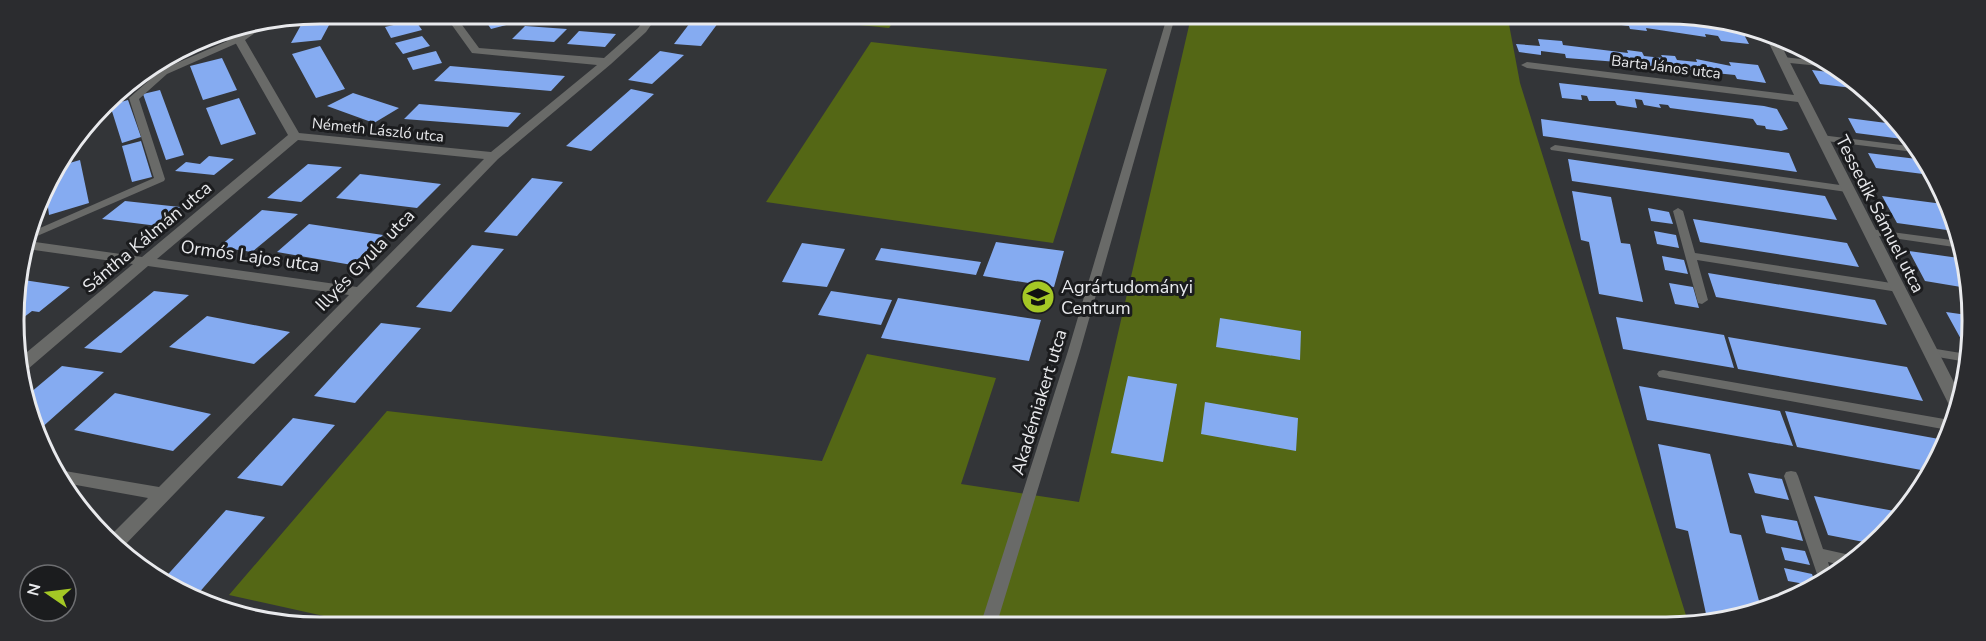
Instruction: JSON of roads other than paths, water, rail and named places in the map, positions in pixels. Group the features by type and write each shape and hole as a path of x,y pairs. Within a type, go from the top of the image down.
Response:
{"street":[{"path":"456,24 476,51 607,62"},
{"name":"Illyés Gyula utca","path":"120,538 494,156 607,62 646,24"},
{"path":"231,38 239,39 247,33"},
{"name":"Németh László utca","path":"239,39 295,136 494,156"},
{"name":"Tessedik Sámuel utca","path":"1775,46 1952,396"},
{"name":"Barta János utca","path":"1527,65 1802,99"},
{"name":"Sántha Kálmán utca","path":"27,361 295,136"},
{"name":"Ormós Lajos utca","path":"33,247 362,292"},
{"path":"69,477 162,494"}],"lane":[{"name":"Akadémiakert utca","path":"991,617 1074,351 1169,24"},
{"path":"37,233 160,179 134,98 164,72 239,39"},
{"path":"1783,60 1813,63"},
{"path":"1821,138 1907,148"},
{"path":"1555,148 1847,189"},
{"path":"1677,211 1692,256 1702,300"},
{"path":"1869,232 1952,244"},
{"path":"1692,256 1898,288"},
{"path":"1930,352 1959,356"},
{"path":"1663,374 1943,424"},
{"path":"1791,476 1823,571"},
{"path":"1818,554 1842,559"}],"place":[{"name":"Agrártudományi Centrum","path":"1038,297"}]}
